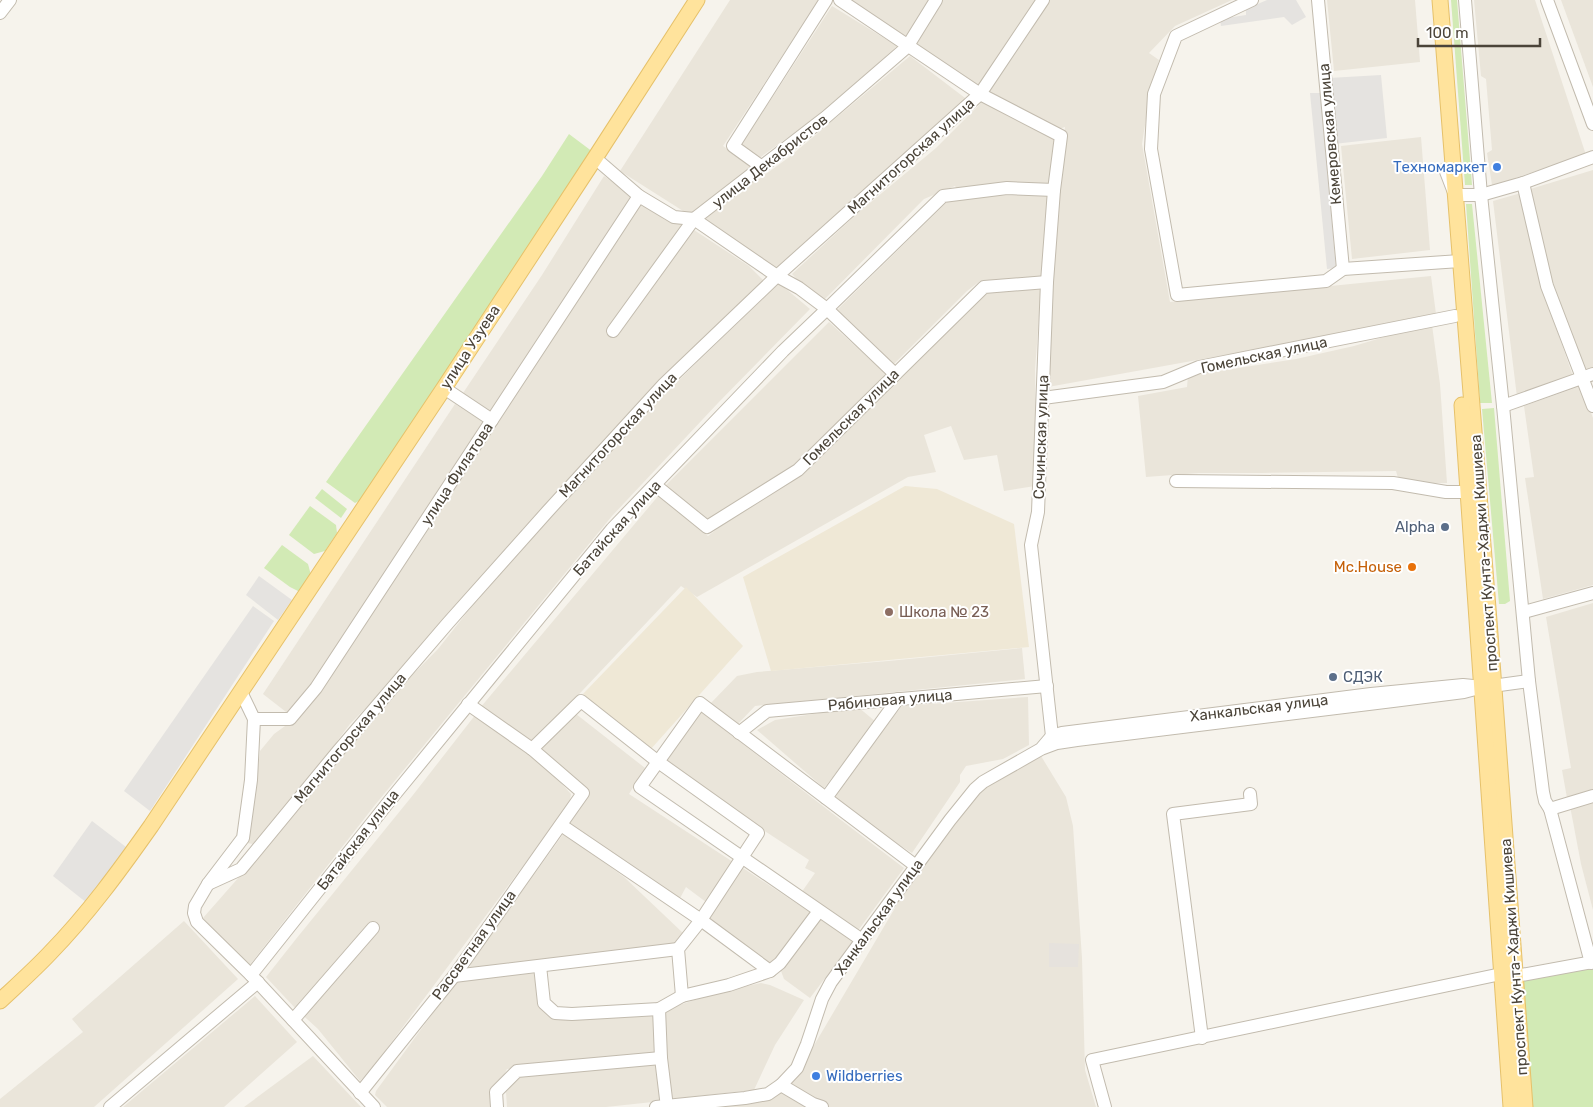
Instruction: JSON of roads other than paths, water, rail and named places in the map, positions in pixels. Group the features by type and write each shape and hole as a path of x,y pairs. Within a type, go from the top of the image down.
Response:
{"main road":[{"name":"улица Узуева","path":"0,1001 51,952 105,890 151,826 444,388 697,0"},
{"name":"проспект Кунта-Хаджи Кишиева","path":"1432,0 1445,169 1456,262 1482,533 1488,687"},
{"name":"проспект Кунта-Хаджи Кишиева","path":"1440,0 1455,195 1456,316 1468,492 1488,687 1509,975 1525,1107"},
{"name":"проспект Кунта-Хаджи Кишиева","path":"1509,975 1511,1107"}],"street":[{"path":"0,13 10,0"},
{"path":"762,167 733,146 826,0"},
{"path":"840,0 980,94"},
{"name":"улица Декабристов","path":"613,331 694,219 826,117 907,46 936,0"},
{"name":"Магнитогорская улица","path":"208,884 241,869 339,750 448,623 664,384 777,276 980,94 1043,0"},
{"path":"1252,0 1176,36 1154,94 1151,149 1177,295 1326,281 1343,269 1456,262"},
{"name":"Кемеровская улица","path":"1318,0 1343,269"},
{"path":"1105,1107 1092,1060 1509,975 1592,962 1550,809 1542,792 1529,682 1524,612 1481,195 1464,0"},
{"path":"1547,0 1593,124"},
{"name":"Сочинская улица","path":"980,94 1061,136 1054,190 1047,282 1038,512 1031,545 1052,736"},
{"path":"1445,169 1455,195 1481,195 1523,183 1593,157"},
{"path":"595,158 639,196 674,217 694,219 777,276 799,288 827,309 895,374"},
{"path":"1523,183 1548,286 1587,376 1593,406"},
{"name":"Батайская улица","path":"110,1107 255,979 391,798 612,530 783,351 944,196 1007,188 1054,190"},
{"name":"улица Филатова","path":"254,719 290,719 316,688 639,196"},
{"name":"Гомельская улица","path":"655,485 707,527 798,470 984,286 1047,282"},
{"name":"Гомельская улица","path":"1043,398 1162,382 1199,367 1456,316"},
{"path":"1503,406 1587,376"},
{"path":"444,388 492,420"},
{"path":"1176,481 1393,483 1446,492 1468,492 1482,533"},
{"path":"1524,612 1593,593"},
{"path":"1488,687 1529,682"},
{"name":"Ханкальская улица","path":"1041,749 1052,736 1062,733 1371,694 1463,685 1488,687"},
{"name":"Рябиновая улица","path":"739,733 767,712 1047,686"},
{"name":"Ханкальская улица","path":"663,1107 747,1103 768,1094 781,1085 797,1068 822,999 831,982 975,789 983,782 1041,749 1057,743 1076,740 1393,702 1488,687"},
{"path":"241,692 254,719 251,780 243,838 208,884 195,906 194,913 197,922 255,979 374,1107"},
{"path":"826,798 898,699"},
{"path":"468,704 532,749 581,701 658,761 758,833 701,920 678,949 682,996"},
{"path":"862,940 640,787 658,761 700,704 916,866"},
{"name":"Рассветная улица","path":"360,1093 454,976 583,793 532,749"},
{"path":"1202,1038 1173,814 1251,804 1250,794"},
{"path":"1550,809 1593,796"},
{"path":"561,825 701,920 770,971"},
{"path":"540,966 544,1003 555,1013 572,1014 659,1009 682,996 770,971 780,963 819,911"},
{"path":"292,1020 373,928"},
{"path":"454,976 678,949"},
{"path":"659,1009 663,1107"},
{"path":"497,1107 496,1092 517,1071 661,1058"},
{"path":"781,1085 813,1104 822,1107"}],"place":[{"name":"Техномаркет","path":"1497,167"},
{"name":"Alpha","path":"1445,527"},
{"name":"Mc.House","path":"1412,567"},
{"name":"Школа № 23","path":"889,612"},
{"name":"СДЭК","path":"1333,677"},
{"name":"Wildberries","path":"816,1076"}]}
